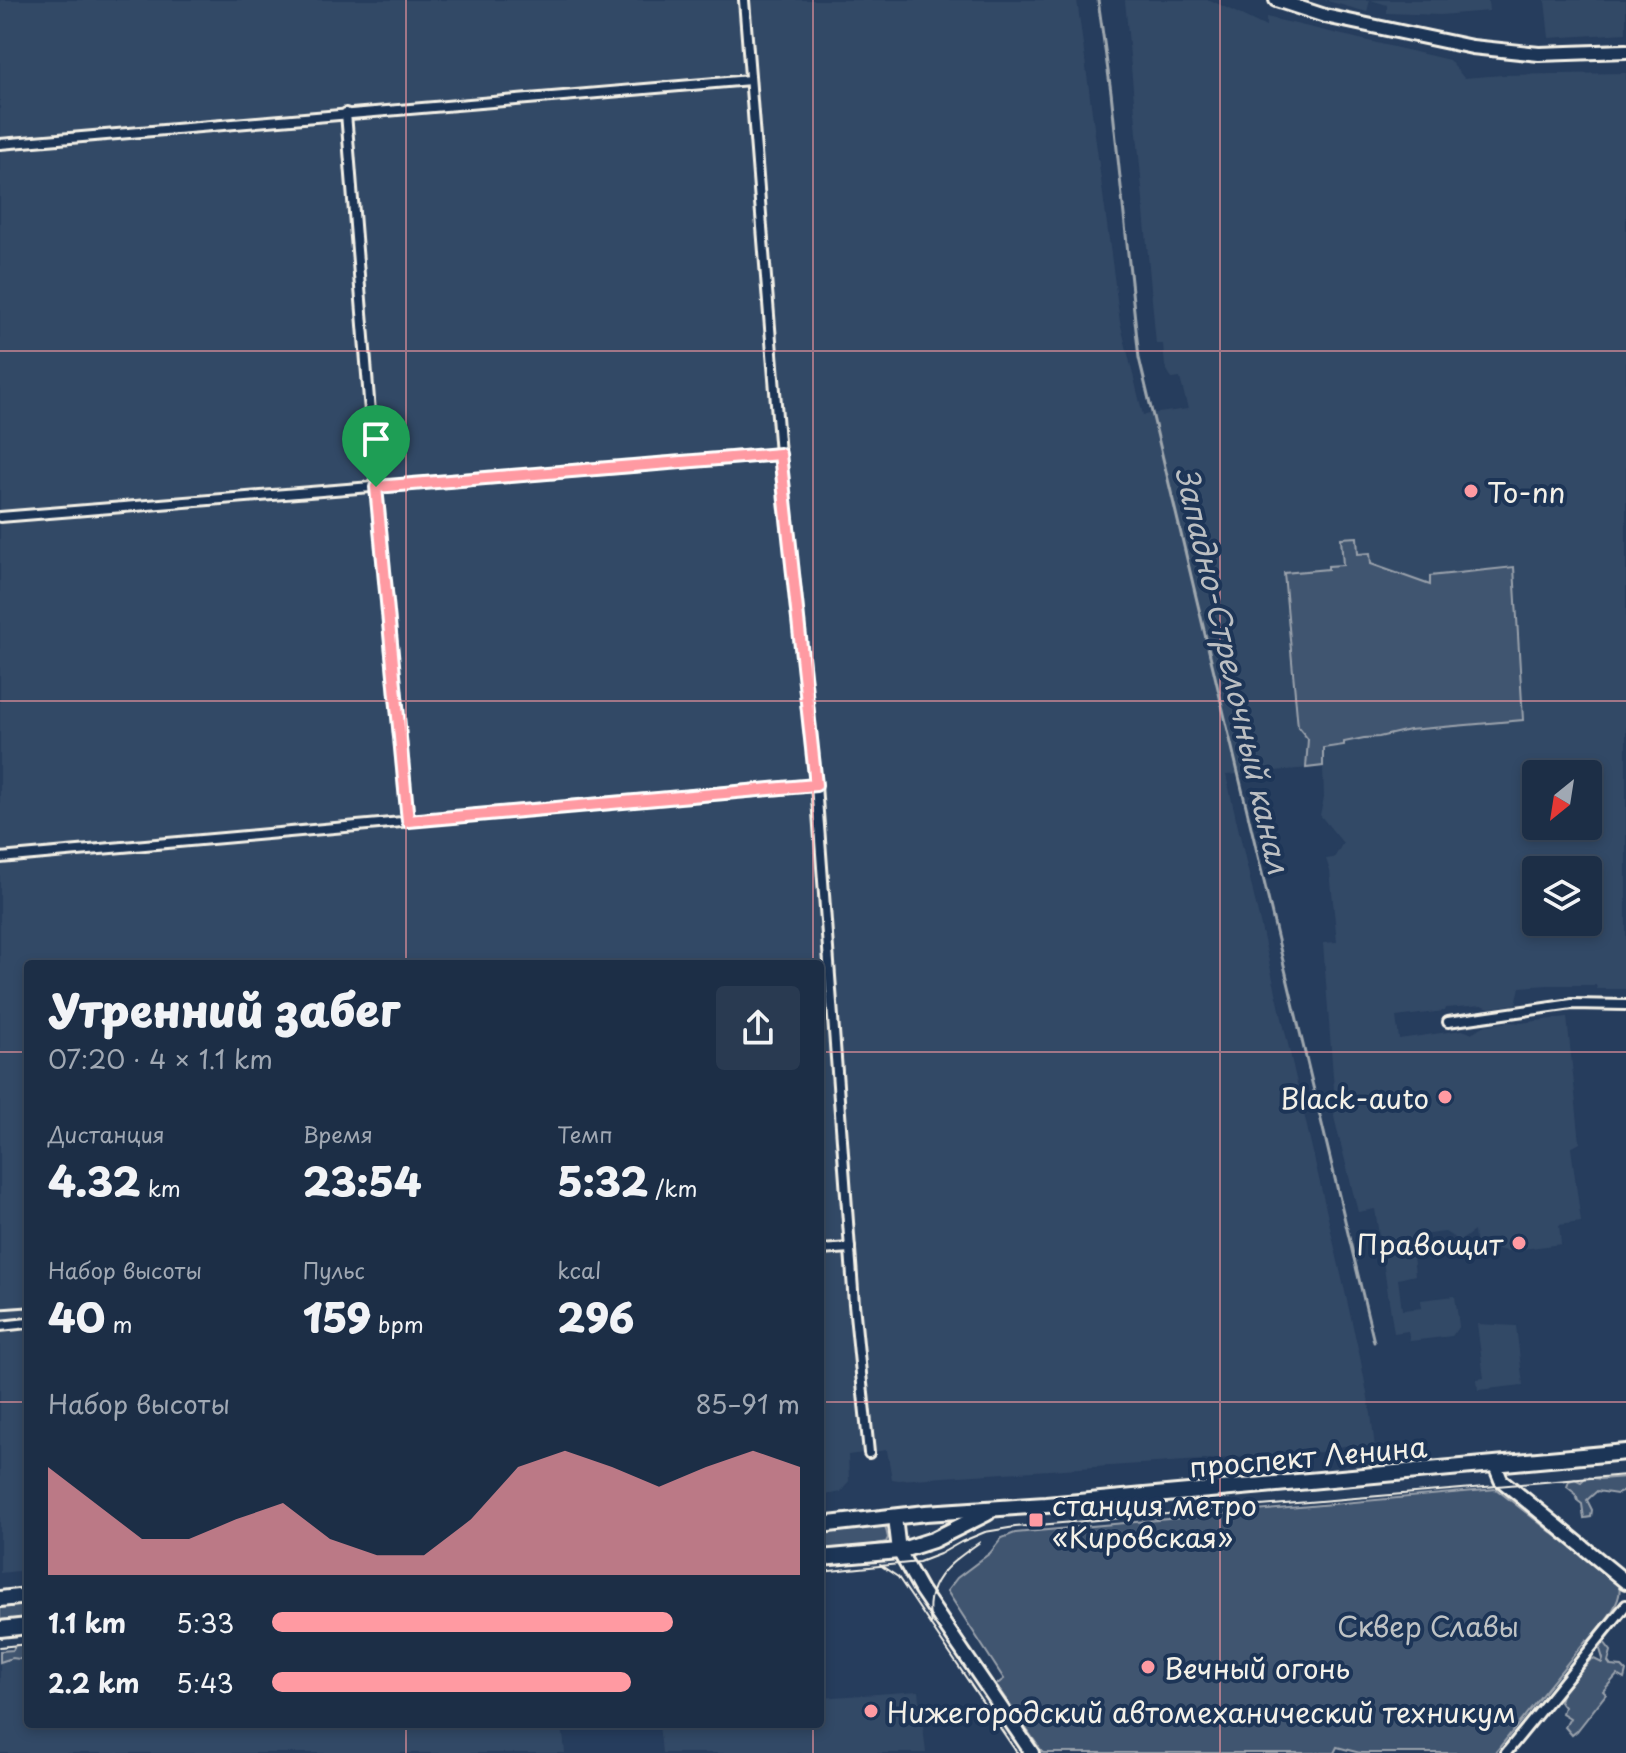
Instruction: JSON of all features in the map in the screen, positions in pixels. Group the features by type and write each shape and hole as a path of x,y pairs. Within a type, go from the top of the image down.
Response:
{"main road":[{"name":"проспект Ленина","path":"824,1525 1626,1452"},
{"name":"проспект Ленина","path":"824,1558 899,1551 933,1540 994,1509"},
{"path":"0,1599 24,1596"},
{"path":"0,1629 24,1626"}],"street":[{"path":"744,0 780,454 816,785 850,1248 869,1453"},
{"path":"1276,0 1325,16 1472,47 1539,54 1626,51"},
{"path":"0,144 750,80"},
{"path":"346,113 376,487 408,821"},
{"path":"0,517 780,454"},
{"path":"0,858 816,785"},
{"path":"1448,1022 1572,1004 1626,1005"},
{"path":"824,1250 850,1248"},
{"path":"0,1326 24,1323"},
{"path":"1495,1465 1501,1480 1626,1582"},
{"path":"895,1517 899,1551 921,1590 1032,1753"},
{"path":"1506,1753 1626,1605"}],"shaded area":[{"path":"0,0 1077,0 1120,322 1143,415 1188,409 1180,378 1172,379 1165,366 1163,344 1156,344 1125,0 1210,0 1266,27 1266,17 1449,60 1464,78 1626,73 1626,989 1597,989 1596,985 1520,987 1516,1004 1489,1008 1482,1005 1445,1008 1444,1011 1396,1017 1399,1039 1462,1030 1471,1033 1486,1025 1567,1017 1580,1143 1571,1148 1581,1222 1559,1225 1561,1244 1507,1251 1497,1249 1496,1245 1476,1248 1474,1231 1460,1241 1445,1232 1411,1236 1415,1275 1398,1279 1402,1310 1422,1308 1421,1300 1455,1296 1459,1326 1452,1336 1410,1341 1408,1331 1394,1333 1375,1209 1358,1212 1334,1117 1323,943 1337,942 1326,859 1334,858 1343,843 1320,815 1324,798 1323,767 1226,775 1360,1357 1375,1448 1356,1451 1352,1445 1338,1447 1338,1451 899,1480 892,1479 887,1450 848,1455 849,1481 841,1492 824,1495 824,960 24,960 24,1570 0,1573"},
{"path":"1324,0 1370,0 1367,12"},
{"path":"1371,0 1488,0 1489,11 1440,15 1387,13 1387,5"},
{"path":"1545,0 1626,0 1626,33 1549,38"},
{"path":"1477,1324 1516,1326 1523,1385 1478,1390 1477,1379 1484,1378"},
{"path":"24,1655 24,1728 562,1728 565,1753 0,1753 0,1657"},
{"name":"Нижегородский автомеханический техникум","path":"919,1691 926,1753 662,1753 659,1728 824,1728 824,1698"}],"green space":[{"path":"1357,537 1358,554 1370,553 1371,564 1430,585 1430,576 1514,567 1523,720 1409,730 1344,742 1344,745 1323,748 1323,766 1306,768 1308,739 1298,727 1284,573 1343,565 1341,538"},
{"path":"1586,1477 1626,1477 1626,1490 1617,1494 1597,1491 1587,1500 1592,1510 1591,1517 1584,1518 1582,1504 1567,1487 1569,1481 1575,1479 1581,1482"},
{"name":"Сквер Славы","path":"1496,1489 1619,1585 1620,1592 1604,1623 1587,1643 1586,1640 1495,1753 1360,1753 1337,1747 1334,1753 1043,1753 996,1685 1004,1679 947,1591 957,1578 990,1553 1002,1538 1015,1533"},
{"path":"885,1525 888,1538 886,1542 866,1546 824,1550 824,1532"},
{"path":"24,1600 24,1618 0,1620 0,1602"},
{"path":"1604,1642 1611,1651 1608,1662 1626,1671 1624,1679 1617,1675 1603,1691 1606,1694 1572,1735 1565,1727 1570,1718 1562,1713 1564,1707 1559,1701 1562,1692 1592,1658 1602,1663 1600,1649"},
{"path":"15,1645 24,1646 24,1660 12,1658 0,1662 0,1651 13,1650"}],"waterway":[{"name":"Западно-Стрелочный канал","path":"1098,0 1111,92 1139,358 1374,1342"}],"tram line":[{"path":"824,1572 919,1562 985,1532 1015,1527 1626,1475"},
{"path":"931,1624 929,1609 934,1585 948,1567 980,1542"},
{"path":"880,1565 898,1577 1017,1753"},
{"path":"0,1647 24,1644"}],"railway":[{"path":"0,1309 24,1307"}],"place":[{"name":"To-nn","path":"1471,491"},
{"name":"Black-auto","path":"1445,1097"},
{"name":"Правощит","path":"1519,1243"},
{"name":"станция метро «Кировская»","path":"1036,1520"},
{"name":"Вечный огонь","path":"1148,1667"},
{"name":"Нижегородский автомеханический техникум","path":"871,1711"}],"route":[{"path":"780,454 816,785 408,821 376,487 780,454"}]}
